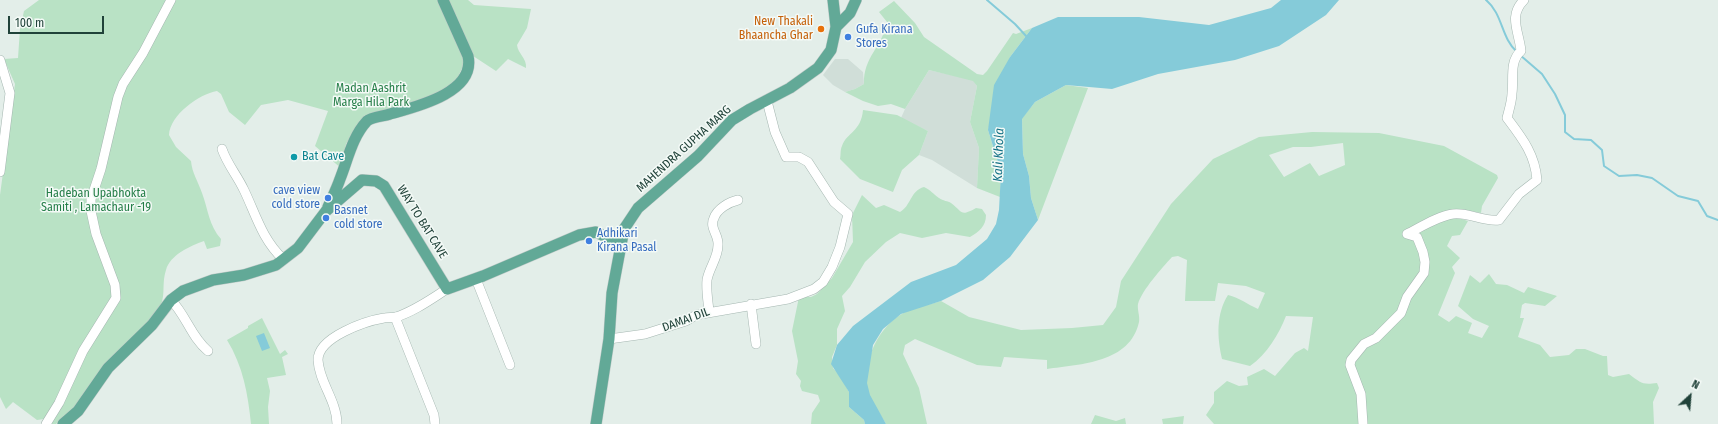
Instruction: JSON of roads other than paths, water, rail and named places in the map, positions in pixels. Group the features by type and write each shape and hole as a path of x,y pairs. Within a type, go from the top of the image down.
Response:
{"main road":[{"path":"326,211 352,144 368,120 444,97 461,82 469,68 468,56 443,0"},
{"path":"833,0 836,27"},
{"path":"836,27 850,13 856,0"},
{"name":"MAHENDRA GUPHA MARG","path":"596,424 609,339 612,293 624,228 638,208 698,156 732,120 790,88 818,68 831,50 836,27"},
{"path":"63,424 78,411 108,368 148,329 171,300 183,291 213,280 244,276 276,264 298,248 326,211 362,180 352,175 345,164"},
{"name":"WAY TO BAT CAVE","path":"362,180 376,181 384,186 447,289"},
{"path":"447,289 476,279 579,235 613,231 624,228"},
{"path":"596,232 621,244"}],"street":[{"path":"46,424 59,403 83,351 116,298 115,285 96,234 90,199 101,169 118,96 123,84 143,53 171,0"},
{"path":"1364,424 1360,394 1350,365 1351,360 1364,344 1376,338 1401,313 1407,297 1424,273 1425,262 1417,237 1407,234 1454,214 1466,215 1489,221 1499,220 1519,194 1537,180 1534,161 1526,144 1507,118 1512,94 1512,73 1519,53 1514,17 1517,7 1524,0"},
{"path":"0,60 10,93 0,172"},
{"name":"DAMAI DIL","path":"609,339 645,334 686,322 696,314 709,311 788,299 814,289 828,275 840,247 848,217 846,212 834,202 808,162 798,157 786,157 775,132 767,101"},
{"path":"222,149 226,160 245,191 266,239 283,259"},
{"path":"709,311 707,281 716,260 718,245 712,222 717,212 732,201 738,200"},
{"path":"476,279 510,365"},
{"path":"337,424 337,413 319,367 319,354 339,333 385,317 395,317 425,304 447,289"},
{"path":"171,300 197,341 208,351"},
{"path":"751,304 756,344"},
{"path":"395,317 434,415 435,424"}],"water":[{"name":"Kali Khola","path":"1281,0 1339,0 1326,15 1279,46 1235,60 1158,74 1112,89 1066,85 1035,102 1022,119 1023,154 1029,176 1031,198 1038,220 1010,257 983,280 941,301 901,314 883,329 873,345 867,383 870,395 886,424 865,424 864,420 849,407 849,392 831,364 837,345 853,326 911,282 956,265 987,239 996,224 999,210 1001,172 988,130 994,85 1010,57 1032,28 1058,17 1139,17 1209,25 1271,8"},
{"path":"264,333 270,348 262,351 256,336"}],"waterway":[{"path":"987,0 1015,24 1027,37"},
{"path":"1486,0 1496,12 1508,40 1517,52"},
{"path":"1520,55 1542,74 1555,94 1565,115 1565,132 1574,139 1591,140 1602,150 1604,166 1619,176 1637,175 1652,178 1678,196 1698,201 1707,216 1718,220"}],"place":[{"name":"New Thakali Bhaancha Ghar","path":"821,29"},
{"name":"Gufa Kirana Stores","path":"848,37"},
{"name":"Bat Cave","path":"294,157"},
{"name":"cave view cold store","path":"328,198"},
{"name":"Basnet cold store","path":"326,218"},
{"name":"Adhikari Kirana Pasal","path":"589,241"}],"park label":[{"name":"Madan Aashrit Marga Hila Park","path":"371,96"},
{"name":"Hadeban Upabhokta Samiti , Lamachaur -19","path":"96,201"}]}
